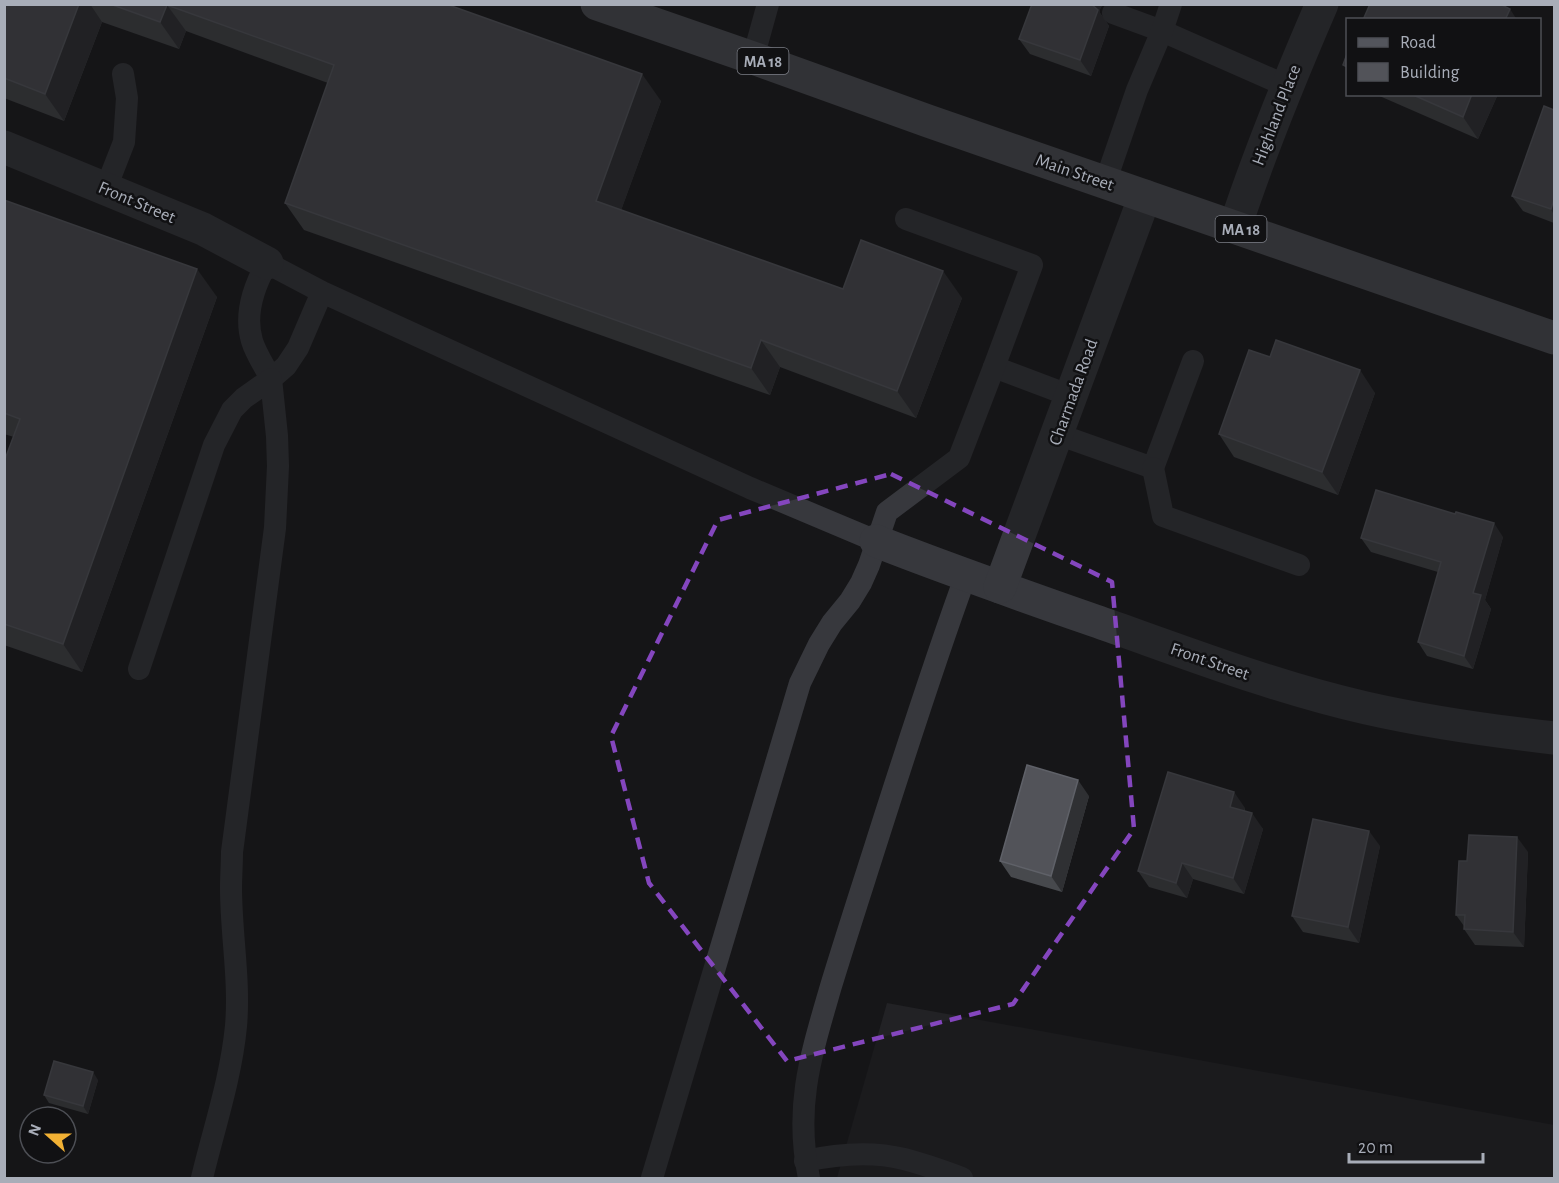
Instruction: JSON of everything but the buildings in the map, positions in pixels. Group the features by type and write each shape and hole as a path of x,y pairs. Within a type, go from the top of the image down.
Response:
{"main road":[{"name":"Main Street","path":"597,4 1554,338"}],"street":[{"name":"Highland Place","path":"1235,227 1262,149 1318,6"},
{"name":"Front Street","path":"4,147 203,229 267,263"},
{"name":"Charmada Road","path":"1000,587 1145,196"},
{"name":"Front Street","path":"876,541 1209,661 1283,685 1364,708 1412,718 1554,738"}],"lane":[{"path":"753,58 768,4"},
{"path":"1105,183 1137,90 1171,4"},
{"path":"1113,13 1162,31 1287,86"},
{"path":"106,189 124,142 127,98 123,74"},
{"path":"652,1179 800,682 819,644 861,583 887,512 959,458 1032,266 906,219"},
{"path":"202,1179 233,1052 237,995 231,889 232,852 275,528 278,466 271,380 251,340 249,317 252,296 267,263 322,292 750,488 876,541"},
{"path":"139,669 214,445 232,410 286,366 298,348 322,292"},
{"path":"1193,361 1153,468 1163,516 1299,565"},
{"path":"994,367 1071,396"},
{"path":"1057,434 1153,468"},
{"path":"962,1179 913,1162 879,1155 829,1156 807,1170 803,1136 804,1092 813,1048 938,652 966,575"}],"highlighted area":[{"path":"891,474 1112,582 1134,829 1013,1004 787,1061 649,883 611,736 718,520"}],"shaded area":[{"path":"887,1003 1554,1125 1554,1178 837,1178"}]}
